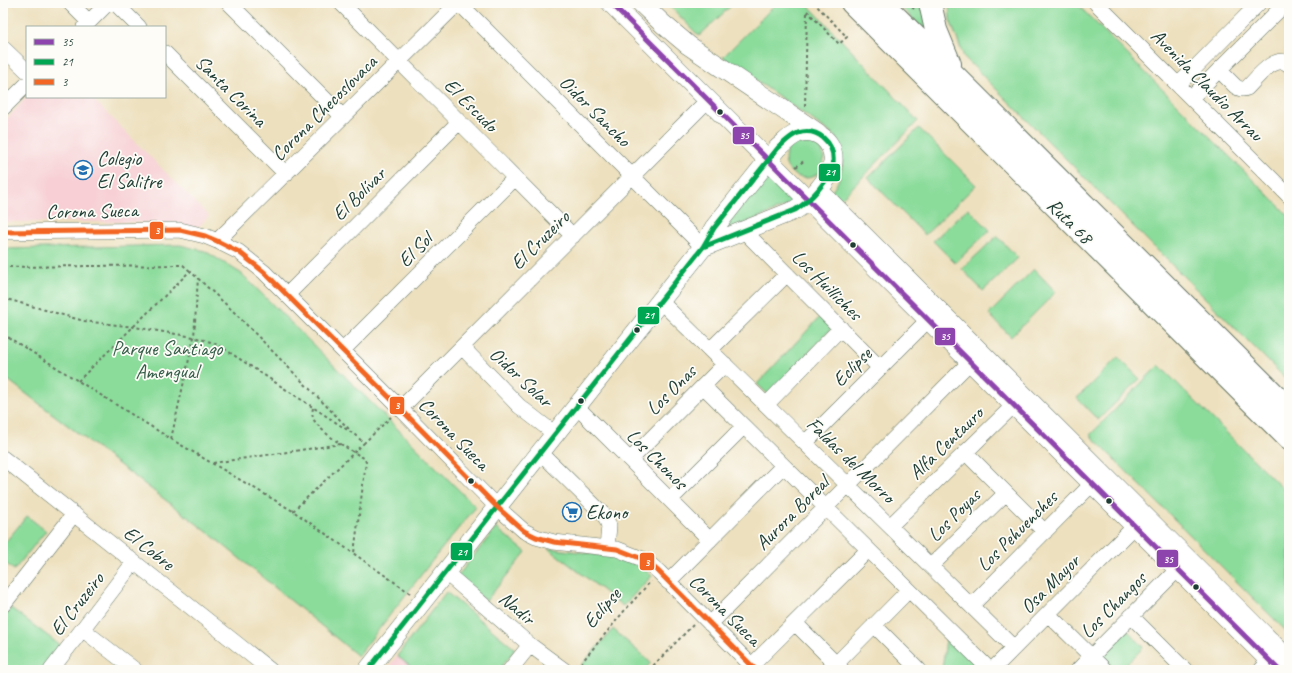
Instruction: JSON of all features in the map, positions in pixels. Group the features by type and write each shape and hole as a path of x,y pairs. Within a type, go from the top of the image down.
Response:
{"highway":[{"name":"Ruta 68","path":"852,3 1289,440"},
{"name":"Ruta 68","path":"882,3 1289,409"},
{"path":"923,7 932,16 941,44 957,77"}],"main road":[{"path":"611,3 768,160 813,195 1289,660"},
{"path":"641,3 688,45 795,119 818,133 828,142 832,150 833,156 831,168 813,195 795,210 703,247"},
{"path":"368,670 703,247 714,228 768,160 783,143 794,135 808,132 818,133"},
{"path":"813,195 928,320 1178,569 1270,667"}],"street":[{"path":"70,3 86,25 108,3"},
{"path":"115,3 138,26"},
{"path":"229,3 343,117"},
{"name":"El Escudo","path":"341,3 573,236"},
{"name":"Corona Checoslovaca","path":"218,241 459,3"},
{"name":"Oidor Sancho","path":"459,3 703,247"},
{"name":"Avenida Claudio Arrau","path":"1096,3 1289,196"},
{"path":"1178,85 1259,3"},
{"path":"1191,98 1286,3"},
{"path":"3,48 26,71"},
{"name":"Santa Corina","path":"166,54 286,174"},
{"path":"1219,70 1235,86 1244,89 1247,88 1273,63 1280,61 1289,65"},
{"path":"3,108 26,85"},
{"name":"El Cruzeiro","path":"401,408 708,100"},
{"name":"El Bolívar","path":"287,295 459,122"},
{"name":"El Sol","path":"342,350 516,178"},
{"name":"Corona Sueca","path":"3,232 180,230 218,241 239,252 253,262 287,295 401,408 497,507 524,531 536,537 554,542 617,549 645,560 664,577 752,668"},
{"name":"Los Huilliches","path":"744,231 880,368"},
{"name":"Los Onas","path":"710,350 787,274"},
{"name":"Faldas del Morro","path":"660,301 1014,648"},
{"name":"Eclipse","path":"805,443 928,320"},
{"path":"766,405 841,328"},
{"name":"Oidor Solar","path":"462,347 514,401 555,434"},
{"name":"Aurora Boreal","path":"706,620 826,508 970,362"},
{"name":"Los Onas","path":"630,460 725,364"},
{"path":"703,386 991,670"},
{"name":"Alfa Centauro","path":"890,526 1014,405"},
{"name":"Los Chonos","path":"577,407 710,540"},
{"path":"670,500 743,427"},
{"path":"965,452 1045,532"},
{"path":"541,453 605,516 609,526 608,547"},
{"name":"El Cobre","path":"3,458 270,670"},
{"path":"664,577 710,540 783,466"},
{"name":"Los Pehuenches","path":"971,606 1092,484"},
{"name":"Los Poyas","path":"931,566 1006,493"},
{"path":"3,605 74,514"},
{"name":"Osa Mayor","path":"991,670 1135,526"},
{"path":"752,668 868,550"},
{"name":"El Cruzeiro","path":"51,670 134,562"},
{"name":"Los Changos","path":"1078,670 1178,569"},
{"name":"Nadir","path":"445,572 530,645 564,670"},
{"path":"795,623 839,667 874,625 909,590"},
{"path":"1048,614 1105,670"},
{"path":"1131,616 1185,670"},
{"path":"874,625 919,670"},
{"path":"82,629 135,670"},
{"path":"510,670 530,645"}],"path":[{"path":"795,119 805,109 807,11 839,44 847,36 814,3"},
{"path":"908,3 923,7"},
{"path":"3,267 183,265 233,311 364,443"},
{"path":"78,381 190,271"},
{"path":"172,439 194,337 198,278"},
{"path":"3,298 84,321 134,327 194,337 214,343 224,348 355,435"},
{"path":"3,334 172,439 292,511 422,602"},
{"path":"314,407 312,413 319,427 364,458 366,462 354,553"},
{"path":"292,511 401,408"},
{"path":"212,463 342,444"},
{"name":"Eclipse","path":"575,670 625,610 664,577"},
{"path":"649,670 706,620"}],"shaded area":[{"name":"Colegio El Salitre","path":"26,98 92,98 209,216 198,227 136,222 3,222 3,123"},
{"path":"397,656 415,670 386,670"}],"green space":[{"path":"667,3 734,3 699,36"},
{"path":"777,3 806,3 918,121 841,199 832,191 842,171 841,149 834,135 723,57"},
{"path":"897,3 927,3 929,35"},
{"path":"949,3 1076,3 1289,216 1289,382 964,57 950,20"},
{"path":"919,128 976,185 925,235 868,178"},
{"path":"811,140 821,148 824,161 819,173 808,178 802,178 790,171 787,167 785,157 792,143"},
{"path":"766,171 796,202 729,230 724,225"},
{"path":"968,208 990,230 955,263 933,241"},
{"path":"997,236 1018,258 983,291 962,269"},
{"name":"Parque Santiago Amengual","path":"180,245 205,251 242,274 476,507 358,656 210,534 3,376 3,249"},
{"path":"1034,269 1056,292 1011,337 989,314"},
{"path":"820,317 832,328 769,395 757,384"},
{"path":"1118,357 1140,379 1098,420 1077,398"},
{"path":"1159,365 1289,495 1289,634 1090,435"},
{"path":"27,516 46,531 14,570 3,561 3,545"},
{"path":"496,528 526,552 486,601 456,578"},
{"path":"548,548 623,560 643,568 652,576 623,606"},
{"path":"446,592 515,649 499,670 415,670 397,656"},
{"path":"11,608 61,646 41,670 10,670 3,664 3,618"},
{"path":"613,629 651,663 644,670 577,670"},
{"path":"1127,630 1144,647 1121,670 1108,670 1098,660"},
{"path":"947,631 987,670 942,670"}],"transit line":[{"name":"35","path":"611,3 1279,670"},
{"name":"21","path":"368,670 703,247 714,228 778,148 792,136 805,132 818,134 828,143 833,155 831,170 824,183 813,196 801,206 795,210 703,247"},
{"name":"3","path":"3,232 180,230 205,236 239,252 264,272 497,507 524,531 536,537 554,542 617,549 645,560 659,572 756,670"}],"place":[{"name":"Colegio El Salitre","path":"83,170"},
{"name":"Ekono","path":"572,512"}]}
